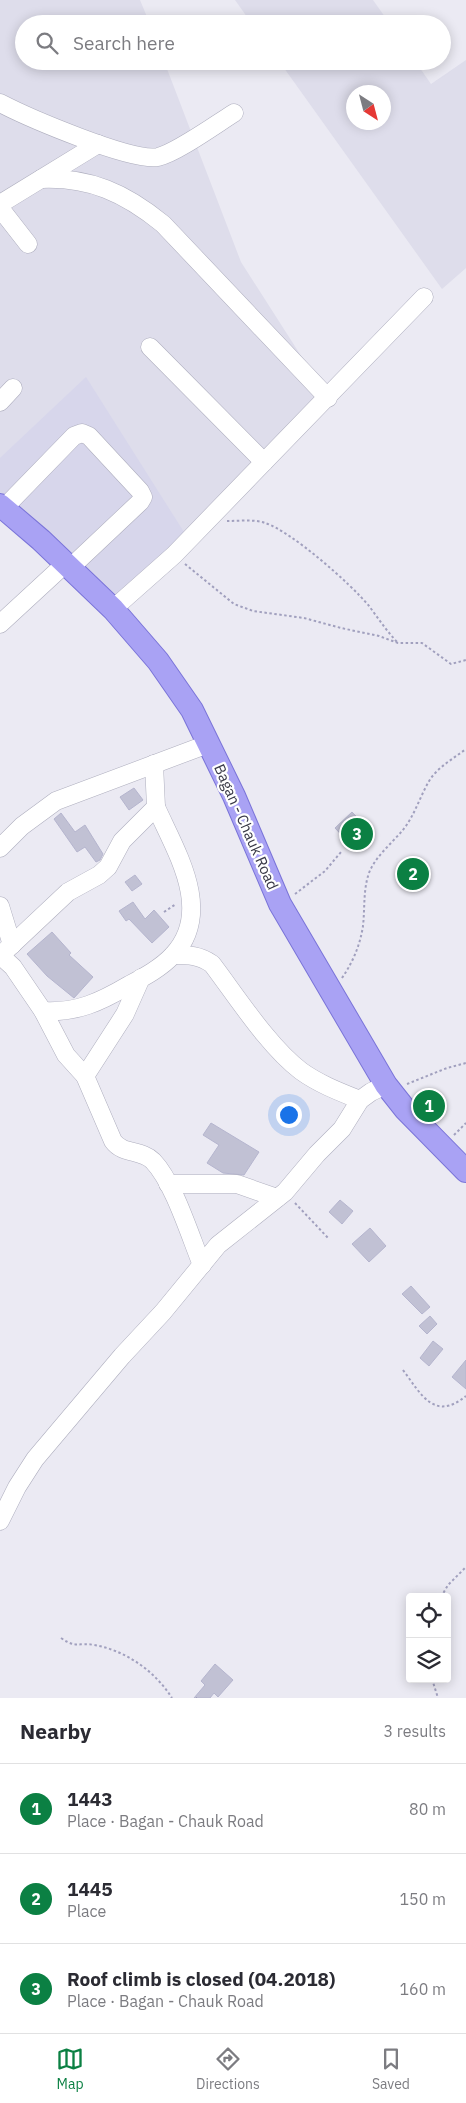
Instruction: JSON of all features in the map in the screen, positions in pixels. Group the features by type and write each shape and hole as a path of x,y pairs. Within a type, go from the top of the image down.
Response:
{"main road":[{"name":"Bagan - Chauk Road","path":"2,506 113,610 158,661 192,710 234,796 280,904 389,1088 437,1143 466,1171"}],"street":[{"path":"0,103 98,144 138,156 159,157 234,113"},
{"path":"0,204 98,144"},
{"path":"41,179 72,179 92,183 144,208 163,224 328,398"},
{"path":"0,208 28,244"},
{"path":"113,610 174,555 424,297"},
{"path":"150,347 264,462"},
{"path":"0,402 13,388"},
{"path":"0,624 68,566 140,502 143,497 140,491 89,436 82,433 74,436 2,506"},
{"path":"0,848 22,826 56,801 208,744"},
{"path":"43,1011 64,1012 80,1009 153,972 173,955 185,936 192,912 189,880 156,807 154,764"},
{"path":"4,952 68,892 99,875 108,867 122,841 156,807"},
{"path":"0,906 4,952 43,1011 66,1055 85,1076 116,1146 126,1152 140,1154 151,1159 168,1184 202,1265"},
{"path":"173,955 193,955 212,964 282,1052 301,1070 326,1086 360,1100"},
{"path":"85,1076 125,1014 141,978"},
{"path":"0,1521 17,1487 35,1459 122,1356 163,1312 218,1245 281,1195 342,1129 360,1100 389,1088"},
{"path":"168,1184 237,1184 281,1195"}],"path":[{"path":"207,520 263,522 278,528 314,555 353,590 398,643"},
{"path":"174,555 209,586 234,604 253,611 304,618 379,636 398,643 422,643 451,664 466,660"},
{"path":"332,992 351,965 359,945 363,926 364,893 369,872 383,852 403,830 431,779 444,765 466,749"},
{"path":"280,904 326,871 341,852"},
{"path":"389,1088 466,1063"},
{"path":"281,1195 329,1239"},
{"path":"403,1370 420,1394 435,1407 452,1405 466,1396"},
{"path":"443,1593 466,1567"},
{"path":"61,1638 75,1646 91,1644 108,1648 130,1659 152,1674 172,1698"},
{"path":"433,1683 438,1698"}],"shaded area":[{"path":"0,0 140,0 146,15 15,15 15,70 167,70 241,262 328,398 174,555 0,511"},
{"path":"235,0 373,0 384,15 246,15"},
{"path":"466,60 466,268 442,289 285,70 421,70 431,84"},
{"path":"86,377 189,540 113,609 0,505 0,458"}],"building":[{"path":"134,788 143,800 129,810 120,797"},
{"path":"352,812 368,829 351,845 335,828"},
{"path":"61,813 75,832 85,825 103,854 100,860 96,862 85,847 77,852 54,819"},
{"path":"135,875 142,884 132,891 125,882"},
{"path":"133,902 145,919 154,910 169,927 152,943 129,919 126,921 119,911"},
{"path":"52,932 71,953 69,955 93,977 74,998 47,976 27,954"},
{"path":"211,1123 259,1152 244,1175 223,1173 207,1163 219,1145 203,1135"},
{"path":"340,1200 353,1211 342,1224 329,1212"},
{"path":"370,1228 386,1246 369,1262 352,1244"},
{"path":"411,1286 430,1307 422,1314 402,1294"},
{"path":"430,1316 437,1324 427,1334 419,1326"},
{"path":"433,1341 443,1349 429,1366 420,1358"},
{"path":"466,1360 466,1389 452,1377"},
{"path":"215,1664 233,1680 218,1697 214,1693 210,1698 194,1698 205,1685 201,1681"}],"place":[{"name":"Roof climb is closed (04.2018)","path":"357,834"},
{"name":"1445","path":"413,874"},
{"name":"1443","path":"429,1106"}]}
